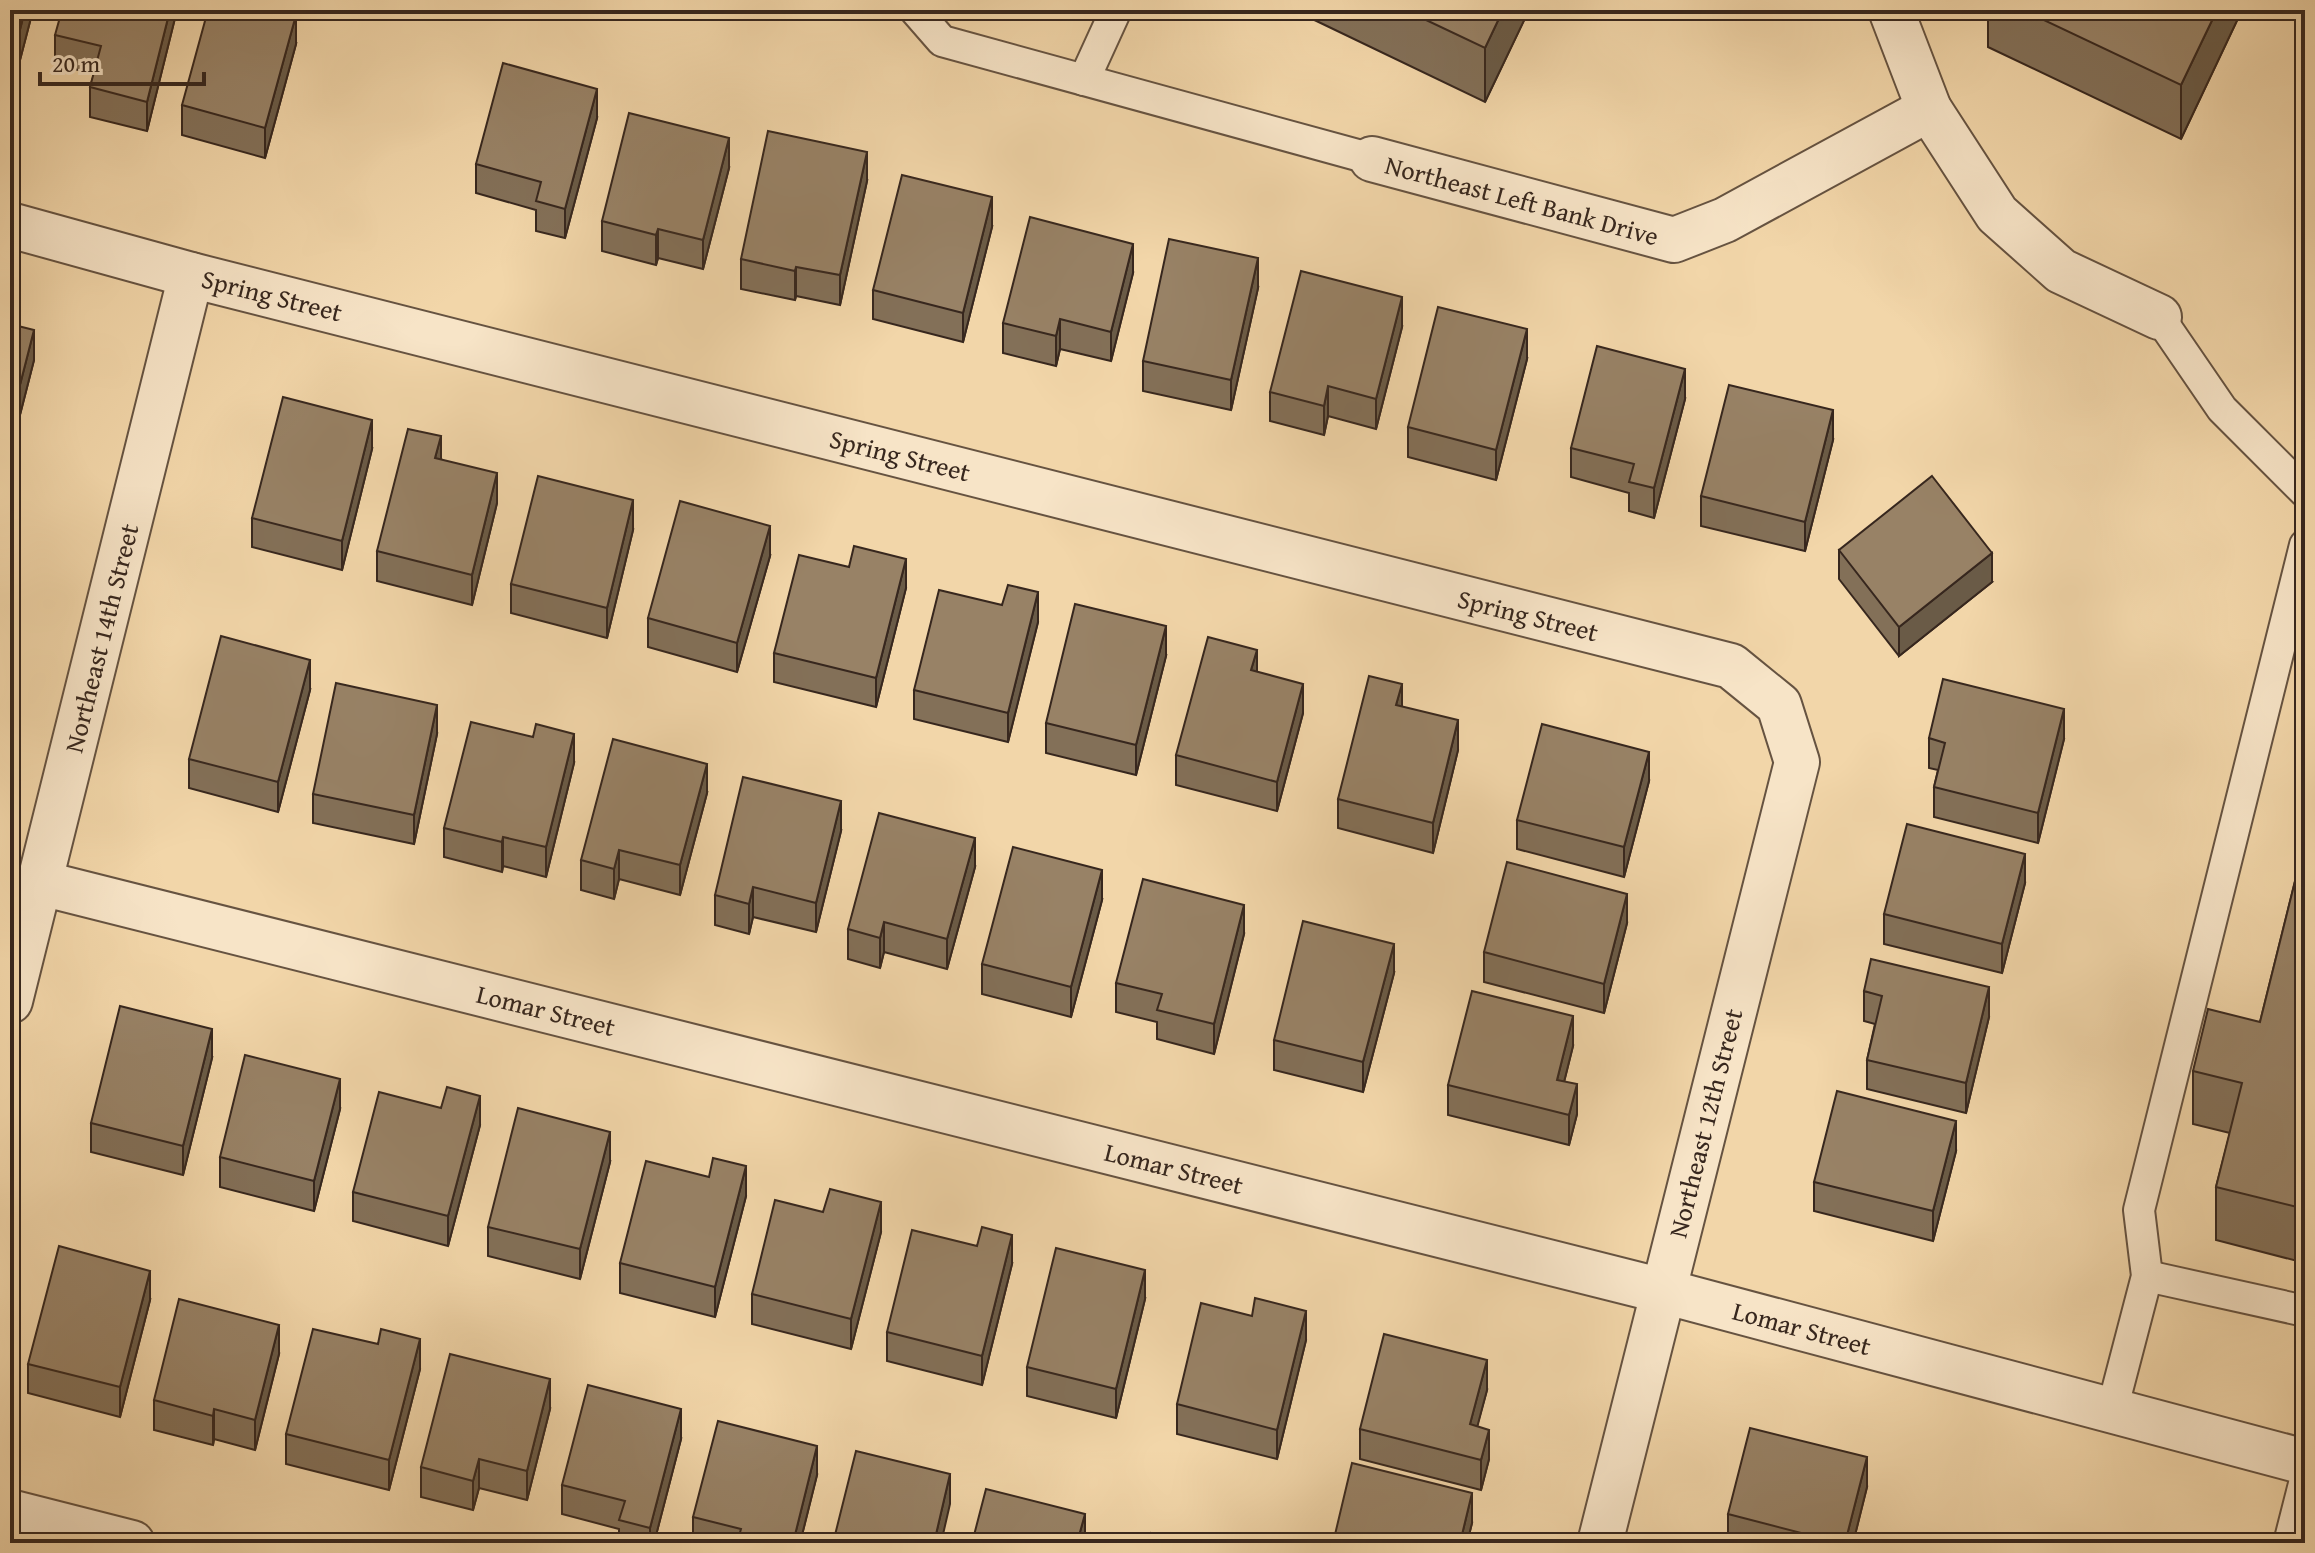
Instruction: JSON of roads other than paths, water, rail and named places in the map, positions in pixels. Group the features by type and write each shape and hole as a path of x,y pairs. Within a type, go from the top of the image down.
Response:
{"street":[{"path":"1891,10 1929,109 1997,214 2061,271 2159,317"},
{"name":"Northeast Left Bank Drive","path":"1372,159 1674,240 1725,220 1929,109"},
{"name":"Spring Street","path":"10,225 191,275 1731,666 1779,705"},
{"name":"Northeast 14th Street","path":"10,1001 191,275"},
{"name":"Northeast 12th Street","path":"1600,1543 1797,762 1779,705"},
{"name":"Lomar Street","path":"41,883 1663,1291 2305,1462"},
{"path":"10,1512 132,1543"}],"lane":[{"path":"915,10 942,41 1372,159"},
{"path":"1084,80 1116,10"},
{"path":"2159,317 2222,409 2305,492"},
{"path":"2112,1410 2147,1276 2139,1210 2305,545"},
{"path":"2147,1276 2305,1311"},
{"path":"2289,1543 2305,1480"}]}
